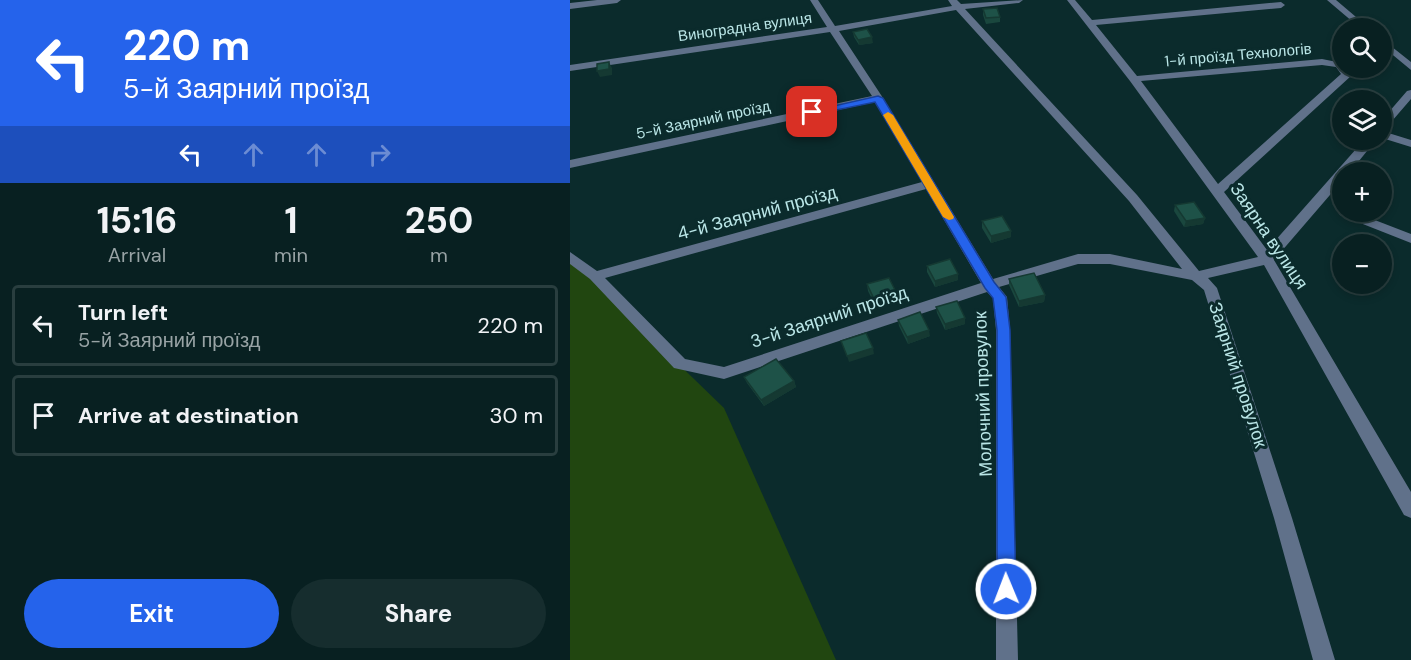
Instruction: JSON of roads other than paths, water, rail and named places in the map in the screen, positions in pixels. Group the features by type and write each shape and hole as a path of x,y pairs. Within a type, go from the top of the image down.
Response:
{"street":[{"path":"570,6 617,0"},
{"name":"Молочний провулок","path":"814,0 878,98 989,285 1000,297 1003,330 1007,660"},
{"name":"Виноградна вулиця","path":"570,68 833,30 955,3 1019,0"},
{"name":"Заярна вулиця","path":"1071,0 1134,80 1267,259 1411,509"},
{"path":"1331,0 1353,18"},
{"name":"Заярний провулок","path":"955,3 1133,198 1196,276 1210,288 1283,518 1324,660"},
{"path":"1090,23 1281,5"},
{"path":"1392,51 1411,67"},
{"name":"1-й проїзд Технологів","path":"1134,80 1322,62 1339,65 1347,74 1217,190"},
{"path":"1392,115 1411,93"},
{"name":"5-й Заярний проїзд","path":"570,164 878,98"},
{"path":"1392,137 1411,144"},
{"path":"1352,162 1363,150"},
{"name":"4-й Заярний проїзд","path":"595,276 929,184"},
{"path":"1196,276 1267,259 1332,186"},
{"path":"1320,201 1332,206"},
{"path":"1370,222 1411,239"},
{"path":"570,257 595,276"},
{"name":"3-й Заярний проїзд","path":"595,276 680,364 724,373 989,285 1078,259 1110,259 1196,276"}]}
